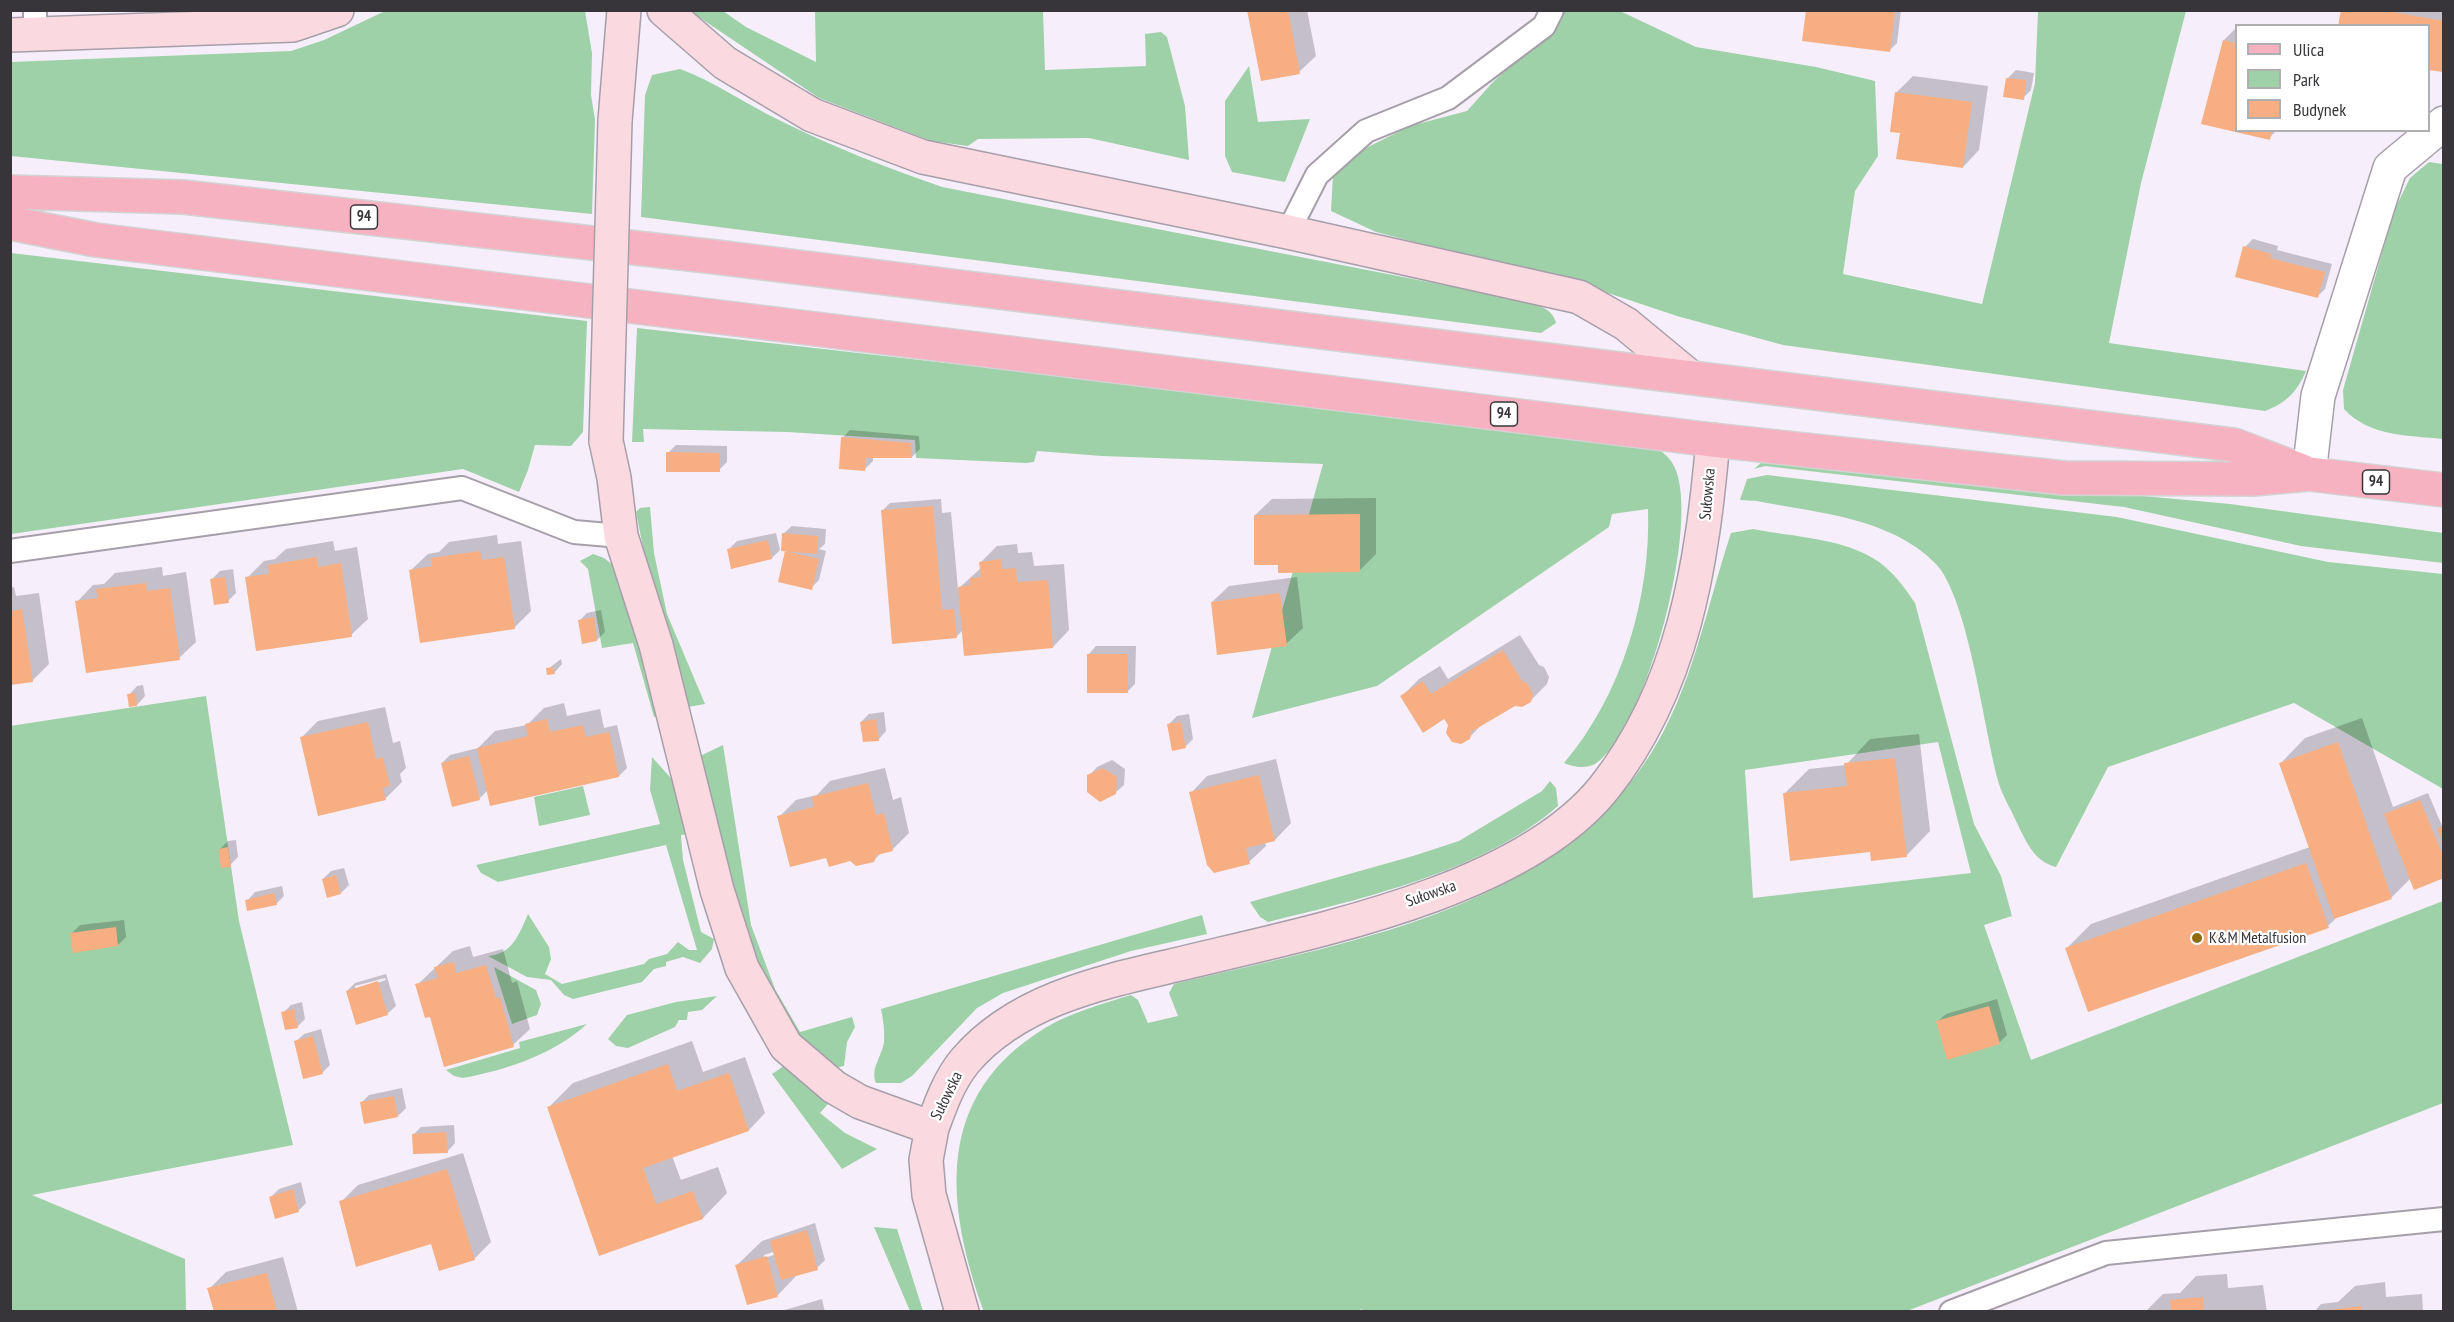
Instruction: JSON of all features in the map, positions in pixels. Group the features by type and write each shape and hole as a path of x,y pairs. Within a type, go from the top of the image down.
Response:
{"main road":[{"name":"94","path":"10,192 183,197 716,257 1690,376 2234,445 2309,474"},
{"name":"94","path":"10,223 96,240 1713,440 2064,478 2253,479 2309,474 2444,490"}],"street":[{"path":"23,27 293,25 337,10"},
{"path":"624,10 615,121 606,441 621,536 656,645 717,890 742,968 786,1046 834,1087 860,1102 932,1128"},
{"path":"664,10 725,63 812,115 922,157 1288,232 1580,297 1626,324 1690,376"},
{"path":"2309,474 2318,396 2390,168 2444,123"},
{"name":"Sułowska","path":"962,1311 929,1195 926,1160 932,1128 944,1096 964,1062 990,1037 1025,1013 1070,992 1333,925 1414,901 1478,878 1521,856 1573,819 1602,791 1622,764 1643,730 1664,685 1684,627 1696,579 1708,514 1713,440"}],"lane":[{"path":"1288,232 1317,175 1366,131 1448,98 1544,26 1552,10"},
{"path":"10,551 462,488 574,532 621,536"},
{"path":"1951,1311 2106,1253 2444,1218"}],"green space":[{"path":"385,11 585,11 592,53 591,95 595,120 592,214 11,156 11,62 291,51 324,40"},
{"path":"690,11 723,11 746,27 816,62 815,11 1043,11 1045,70 1146,66 1145,34 1161,32 1167,37 1185,106 1189,160 1089,138 978,139 968,146 931,141 819,98"},
{"path":"1564,11 1620,11 1696,47 1816,67 1875,81 1878,156 1855,191 1843,274 1982,304 2035,83 2038,11 2186,11 2141,183 2109,343 2306,371 2303,378 2290,396 2265,411 1783,345 1677,316 1602,291 1376,232 1331,211 1333,175 1362,150 1410,126 1467,111 1493,82 1556,24"},
{"path":"1249,66 1258,122 1310,119 1285,182 1232,172 1225,156 1225,101"},
{"path":"680,69 706,80 766,114 819,139 942,187 1526,301 1548,311 1556,323 1541,333 641,217 645,95 652,75"},
{"path":"2429,162 2443,164 2443,439 2390,433 2365,425 2344,409 2343,390 2394,211 2410,178"},
{"path":"11,253 587,321 583,432 571,446 535,445 519,492 463,469 11,534"},
{"path":"637,328 1647,442 1672,462 1681,493 1681,531 1675,575 1650,669 1633,711 1614,744 1591,766 1579,767 1564,763 1602,707 1629,644 1644,576 1648,542 1648,509 1612,514 1609,527 1377,686 1252,718 1323,464 1102,456 1037,451 1034,462 1026,463 916,458 915,440 787,432 643,429 644,442 632,442"},
{"path":"1763,461 2230,504 2443,533 2443,563 2301,546 2124,507 1765,466 1754,469"},
{"path":"1767,475 2117,517 2328,562 2443,574 2443,789 2294,703 2108,767 2056,867 2048,864 2036,855 2027,843 2001,789 1966,634 1947,580 1935,563 1917,548 1874,526 1828,514 1740,500 1747,479"},
{"path":"650,507 654,553 667,614 705,704 688,707 649,577 636,512 640,508"},
{"path":"1753,529 1835,543 1851,548 1884,566 1899,581 1915,603 1974,824 2001,876 2012,916 1984,925 2031,1060 2443,901 2443,1103 1907,1311 1363,1312 1362,1309 1355,1312 984,1312 961,1231 957,1192 958,1155 967,1119 983,1086 1009,1055 1055,1022 1131,995 1138,1000 1148,1023 1178,1016 1169,993 1174,984 1370,936 1435,914 1497,887 1554,853 1605,811 1648,758 1663,732 1676,705 1697,648 1731,533","holes":["1938,742 1971,873 1753,898 1745,770"]},
{"path":"593,554 613,565 662,716 654,717 633,643 602,648 588,569 580,561"},
{"path":"206,696 239,921 293,1145 32,1195 185,1259 186,1311 11,1311 10,726"},
{"path":"723,745 751,925 775,989 800,1032 852,1017 855,1027 847,1042 844,1066 835,1068 799,1042 754,965 696,758"},
{"path":"652,757 678,786 689,834 681,835 683,860 701,932 714,939 712,949 700,963 683,957 666,962 666,966 654,969 642,982 573,999 564,995 551,980 527,977 488,956 504,951 514,942 528,914 549,947 551,959 545,974 562,984 644,964 649,959 667,954 678,942 689,950 697,950 666,845 498,882 481,873 476,865 660,824 650,790"},
{"path":"1550,781 1556,788 1558,806 1528,829 1459,865 1382,892 1268,922 1260,917 1250,902 1459,841 1542,791"},
{"path":"583,786 590,815 539,826 534,797"},
{"path":"1202,915 1207,934 1131,951 1003,993 977,1008 912,1076 901,1083 876,1083 874,1073 884,1042 881,1009"},
{"path":"494,967 536,990 541,1004 537,1015 512,1024"},
{"path":"717,996 702,1010 688,1012 687,1020 679,1020 675,1027 628,1048 616,1046 608,1039 627,1015 676,1002"},
{"path":"587,1024 560,1044 513,1065 463,1078 454,1076 446,1070 520,1048 519,1042"},
{"path":"785,1065 828,1104 820,1113 845,1133 877,1149 842,1169 772,1074"},
{"path":"874,1227 897,1229 923,1311 910,1311"}],"building":[{"path":"1247,10 1288,10 1300,74 1261,81"},
{"path":"1806,10 1895,10 1890,52 1802,41"},
{"path":"2341,10 2381,10 2444,21 2443,72 2430,70 2430,24 2338,24"},
{"path":"2223,40 2235,43 2235,132 2201,124"},
{"path":"2006,78 2026,80 2024,100 2003,97"},
{"path":"1895,92 1972,102 1963,168 1896,159 1900,133 1890,132"},
{"path":"2236,132 2272,132 2270,140"},
{"path":"2243,246 2271,254 2270,258 2325,272 2318,298 2235,277"},
{"path":"841,437 911,443 912,458 866,458 865,471 839,469"},
{"path":"666,452 720,453 720,472 666,472"},
{"path":"933,506 942,610 954,609 957,638 892,644 881,510"},
{"path":"1360,514 1360,572 1278,573 1278,565 1254,565 1254,515"},
{"path":"782,533 818,536 817,554 781,551"},
{"path":"768,540 772,559 731,569 727,549"},
{"path":"480,551 482,560 504,557 515,629 420,643 409,570 432,566 431,558"},
{"path":"785,551 819,559 812,590 778,582"},
{"path":"317,557 318,567 341,563 352,637 256,651 245,577 269,574 268,565"},
{"path":"1001,559 1002,569 1016,568 1017,582 1048,580 1053,648 964,656 958,587 970,585 970,578 981,577 979,562"},
{"path":"225,577 229,603 214,605 210,579"},
{"path":"146,583 147,591 170,588 180,660 86,673 75,601 98,598 96,589"},
{"path":"1280,593 1287,646 1217,655 1211,602"},
{"path":"22,609 33,682 10,685 10,611"},
{"path":"594,617 597,641 582,644 578,620"},
{"path":"1503,650 1522,681 1528,684 1533,695 1531,702 1522,707 1515,706 1471,732 1470,739 1461,744 1452,742 1446,733 1448,725 1444,719 1423,733 1400,696 1423,681 1431,694"},
{"path":"1087,654 1128,654 1128,693 1087,693"},
{"path":"553,667 555,674 547,675 546,668"},
{"path":"136,693 137,706 129,707 127,694"},
{"path":"547,719 550,732 583,725 586,737 609,732 619,777 490,806 477,748 528,736 525,724"},
{"path":"876,719 879,741 863,742 860,722"},
{"path":"368,722 376,759 383,757 390,786 383,788 386,800 318,816 300,737"},
{"path":"1181,722 1186,748 1172,751 1167,724"},
{"path":"2338,742 2392,899 2334,919 2279,763"},
{"path":"469,756 480,800 452,807 441,763"},
{"path":"1895,758 1907,857 1871,861 1870,852 1790,861 1783,793 1847,786 1844,763"},
{"path":"1103,768 1117,777 1116,794 1100,802 1087,792 1087,775"},
{"path":"1259,775 1275,841 1246,848 1250,864 1214,873 1207,865 1189,792"},
{"path":"868,783 876,815 884,813 893,851 877,855 874,862 856,866 850,861 829,867 826,858 790,867 777,816 814,807 812,797"},
{"path":"2420,800 2444,858 2444,878 2414,890 2384,814"},
{"path":"2444,826 2444,845 2443,845 2437,829"},
{"path":"228,847 231,867 221,868 219,849"},
{"name":"K&M Metalfusion","path":"2306,863 2329,928 2088,1012 2065,948"},
{"path":"336,875 341,894 327,898 322,879"},
{"path":"274,893 277,905 247,911 245,900"},
{"path":"116,927 118,946 73,953 70,933"},
{"path":"454,962 456,973 486,965 496,998 500,997 514,1047 444,1067 430,1017 425,1018 415,984 438,978 434,967"},
{"path":"378,981 388,1015 356,1025 346,991"},
{"path":"1989,1006 2000,1044 1947,1060 1936,1021"},
{"path":"294,1009 298,1028 285,1030 281,1012"},
{"path":"313,1036 323,1074 303,1079 294,1041"},
{"path":"668,1064 677,1091 729,1073 749,1131 643,1168 656,1204 693,1191 703,1219 599,1256 547,1107"},
{"path":"394,1096 398,1117 364,1124 360,1102"},
{"path":"446,1132 448,1153 413,1154 412,1134"},
{"path":"447,1169 475,1260 439,1271 431,1244 356,1267 339,1201"},
{"path":"293,1189 299,1212 275,1219 269,1197"},
{"path":"807,1230 818,1270 781,1280 770,1241"},
{"path":"767,1256 778,1297 747,1305 735,1265"},
{"path":"267,1273 277,1312 214,1312 207,1288"},
{"path":"2203,1297 2204,1312 2171,1312 2170,1300"},
{"path":"2361,1306 2362,1312 2329,1312 2329,1310"}],"place":[{"name":"K&M Metalfusion","path":"2197,938"}]}
